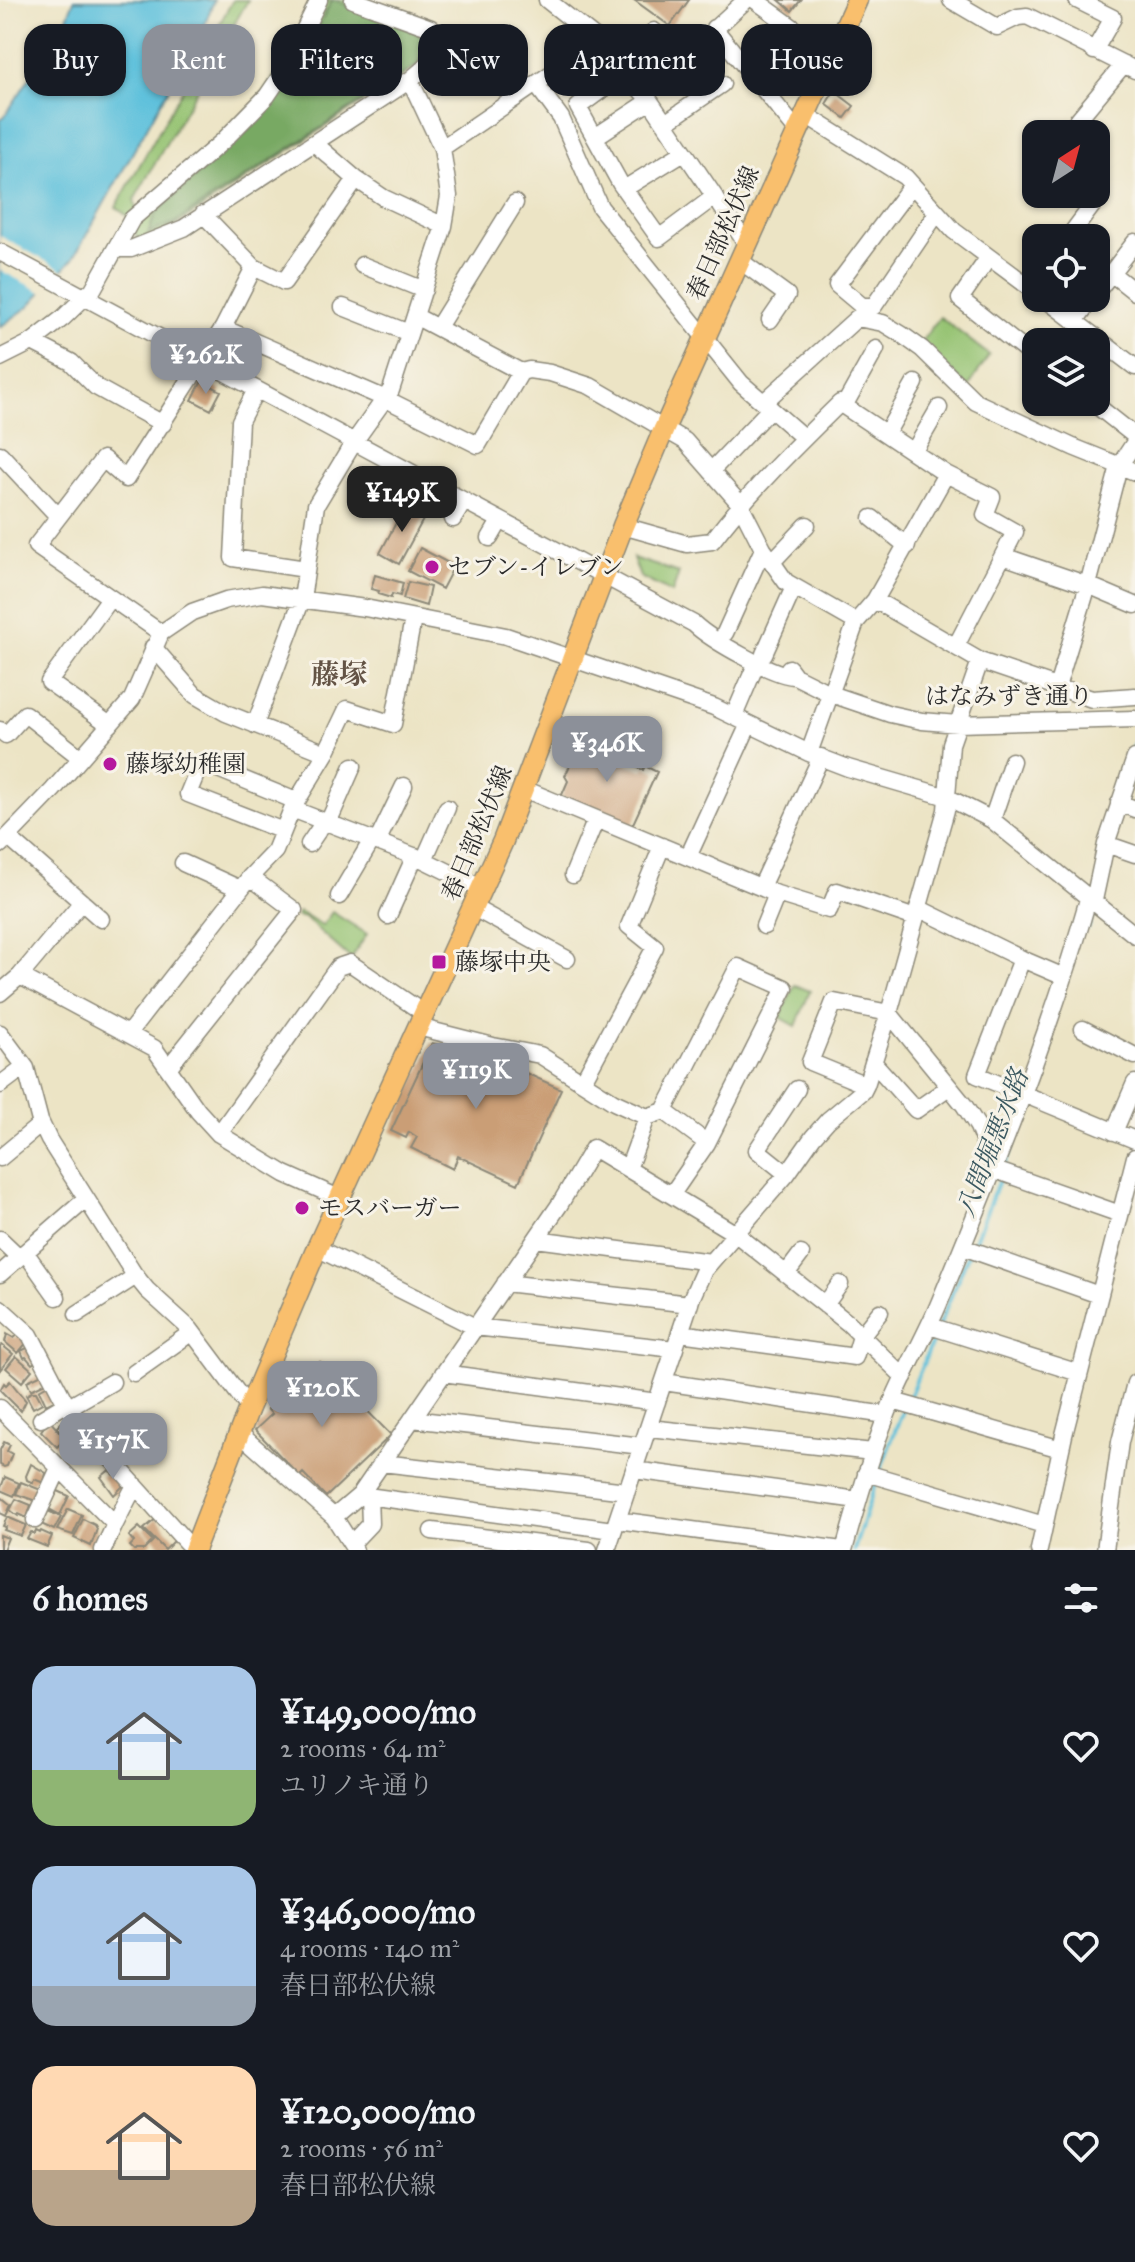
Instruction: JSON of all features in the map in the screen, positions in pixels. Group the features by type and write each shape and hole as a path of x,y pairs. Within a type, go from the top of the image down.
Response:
{"main road":[{"name":"春日部松伏線","path":"842,24 857,0"},
{"name":"春日部松伏線","path":"194,1549 249,1408 317,1248 479,898 524,789 623,526 664,429 814,96"}],"street":[{"path":"0,358 32,342 85,297 102,277 132,219 223,141 267,96 284,71 319,0"},
{"path":"116,249 131,249 184,228 410,80 428,65 435,35 431,28 353,0"},
{"path":"547,0 577,24"},
{"path":"719,24 746,0"},
{"path":"755,0 788,24"},
{"path":"951,0 997,27 1027,16 1129,67 1079,120"},
{"path":"1077,0 1104,6 1113,18 1094,51"},
{"path":"725,40 802,124 858,146 905,177 954,231 1022,280"},
{"path":"442,148 544,79"},
{"path":"255,725 302,599 316,505 354,442 386,399 444,226 449,196 442,148 410,80"},
{"path":"536,84 561,118 600,207 741,383 804,438"},
{"path":"591,96 578,107 624,189 659,238 714,197"},
{"path":"665,123 704,96"},
{"path":"595,137 647,98 714,197 742,251 787,295 770,320"},
{"path":"314,143 384,198 444,226"},
{"path":"624,189 684,152"},
{"path":"203,214 254,267 284,282 356,179"},
{"path":"912,185 837,285 862,306 874,306 937,213"},
{"path":"438,327 515,203"},
{"path":"1135,242 1111,273 1135,292"},
{"name":"はなみずき通り","path":"0,252 694,624 702,632 789,669 795,676 831,694 890,714 958,724 1135,719"},
{"path":"989,257 960,299 1022,348"},
{"path":"362,265 424,290"},
{"path":"254,267 223,328 126,479 103,459 36,546 110,598 157,640 195,695 226,713 326,753"},
{"path":"343,307 409,333"},
{"path":"1064,312 1135,367"},
{"path":"1075,321 1082,312"},
{"path":"415,316 521,372 550,373 590,386 685,441 740,504 767,556 786,582 856,622"},
{"path":"711,471 767,405 857,318 883,323 901,334 922,349 976,402 1135,472"},
{"path":"223,328 386,399 478,445 521,372"},
{"path":"32,342 71,362 96,387 163,424"},
{"path":"844,406 876,349"},
{"path":"886,434 915,383"},
{"path":"256,390 240,421 233,558 306,569"},
{"path":"623,526 687,544 712,541 740,504 840,403 946,474 992,497 985,515 1015,532 956,646"},
{"path":"914,451 939,408"},
{"path":"1110,416 1135,436"},
{"path":"1057,687 1119,466 1135,442"},
{"path":"0,454 58,516"},
{"path":"761,887 815,755 831,694 856,622 875,600 946,474"},
{"path":"453,519 464,501"},
{"path":"872,518 907,546"},
{"path":"490,538 500,521"},
{"path":"725,633 767,556 807,525"},
{"path":"1003,556 1135,605"},
{"path":"688,857 742,720 761,658 794,587"},
{"path":"101,919 4,841 132,699 157,640 192,612 226,600 262,594 365,608 506,636 714,707 815,755 947,797 992,820 1135,935"},
{"path":"110,598 49,682 110,725"},
{"path":"875,600 980,661 1092,699 1135,696"},
{"path":"128,1034 245,883 275,851 294,805 326,753 347,709 393,724 413,619"},
{"name":"はなみずき通り","path":"694,624 707,625 725,633 761,658"},
{"path":"607,1550 704,1270 787,1174 813,1137 866,1085 946,810 951,744 980,661"},
{"path":"0,730 6,735 25,714 81,758"},
{"path":"365,1496 843,1550 890,1408 930,1326 995,1170 1092,898 1106,844 1127,806 1135,758"},
{"path":"992,820 1012,761"},
{"path":"283,831 188,794 201,762 326,822 419,858 567,959"},
{"path":"309,844 326,822 353,766"},
{"path":"339,896 375,841 404,786"},
{"path":"524,789 777,894 829,910 837,891 917,913 1064,977"},
{"path":"388,916 447,808"},
{"path":"573,875 596,819"},
{"path":"1106,844 1135,854"},
{"path":"583,1081 655,947 629,926 662,846"},
{"path":"168,1068 294,910 245,883 183,863"},
{"path":"764,926 777,894"},
{"path":"0,993 20,976 82,902"},
{"path":"1022,959 977,1075 1135,1140"},
{"path":"219,1134 338,967 350,963 422,1021 493,1046 540,1055 614,1102 647,1117 664,1111 738,967 785,988 707,1143 672,1194"},
{"path":"20,976 154,1048 198,1111 219,1134 285,1174 339,1198"},
{"path":"866,1085 810,1062 834,1002 889,1013 978,1127 995,1170 1120,1214"},
{"path":"1083,1029 1135,1056"},
{"path":"0,1033 24,1067 41,1124 85,1200 136,1276 192,1332 249,1408"},
{"path":"873,1062 916,1110 949,1087"},
{"path":"0,1085 24,1067"},
{"path":"1114,1132 1135,1083"},
{"path":"787,1174 757,1150 797,1089"},
{"path":"664,1111 707,1143"},
{"path":"628,1169 647,1117"},
{"path":"0,1158 41,1124"},
{"path":"334,1517 365,1496 382,1463 536,1239 593,1148 736,1234 825,1305 904,1377"},
{"path":"1039,1550 1079,1373 1135,1157"},
{"path":"0,1274 85,1200"},
{"path":"0,1239 22,1255 57,1297"},
{"path":"536,1239 711,1262"},
{"path":"963,1247 1099,1295"},
{"path":"317,1248 475,1327 855,1357 861,1336 880,1312"},
{"path":"786,1274 801,1254"},
{"path":"77,1314 136,1276"},
{"path":"505,1283 690,1304"},
{"path":"825,1305 840,1284"},
{"path":"0,1308 30,1335 68,1406 194,1549"},
{"path":"930,1326 1079,1373"},
{"path":"134,1373 192,1332"},
{"path":"443,1373 657,1402"},
{"path":"41,1419 112,1382"},
{"path":"664,1382 890,1408 1061,1449"},
{"path":"1105,1550 1120,1442 1135,1383"},
{"path":"0,1408 115,1524"},
{"path":"412,1419 642,1446"},
{"path":"649,1428 873,1452"},
{"path":"239,1433 334,1517 354,1546 370,1524 365,1496"},
{"path":"382,1463 627,1491"},
{"path":"35,1520 59,1468"},
{"path":"634,1470 858,1500"},
{"path":"866,1473 1044,1525"},
{"path":"103,1550 135,1485"},
{"path":"432,1531 589,1550"}],"green space":[{"path":"233,0 248,0 234,24 219,24"},
{"path":"324,0 346,0 418,29 418,66 402,76 402,24 308,24"},
{"path":"332,0 396,24 320,24"},
{"path":"402,26 418,33 418,62 402,75"},
{"path":"271,81 271,96 372,96 167,231 139,242 134,232 138,225 116,207 179,96 193,96 134,200 137,210 236,135"},
{"path":"278,96 370,96 174,223 148,233 156,213 264,115"},
{"path":"940,317 989,355 968,388 921,342"},
{"path":"633,558 679,573 672,593 640,577"},
{"path":"299,912 322,926 332,912 367,934 351,959 305,918 296,916"},
{"path":"795,985 810,991 796,1026 780,1017"}],"water":[{"path":"74,0 214,0 205,24 142,24 142,96 165,96 73,259 28,307 0,327 0,119 24,87 24,96 126,96 126,24 65,24"}],"pier":[{"path":"0,236 66,272 45,294 0,270"}],"building":[{"path":"634,0 689,0 671,24"},
{"path":"779,0 801,0 792,11"},
{"path":"831,96 841,96 854,106 845,118 826,104"},
{"path":"202,381 221,391 211,410 192,400"},
{"path":"401,505 424,518 399,564 380,553 398,519 395,517"},
{"path":"420,548 454,566 442,589 408,571"},
{"path":"375,575 403,583 400,596 392,594 391,598 371,589"},
{"path":"408,582 430,587 426,606 403,599"},
{"path":"586,741 608,752 607,755 643,770 645,766 657,772 631,828 561,797 568,781 565,776 580,744"},
{"path":"432,1043 484,1054 561,1089 518,1184 458,1156 453,1169 411,1148 417,1137 409,1132 406,1138 391,1131"},
{"path":"7,1334 14,1338 19,1334 28,1341 18,1353 5,1342"},
{"path":"2,1345 13,1354 0,1370 0,1347"},
{"path":"29,1347 37,1361 32,1364 21,1351"},
{"path":"16,1356 32,1370 22,1382 6,1368"},
{"path":"320,1362 332,1375 335,1372 341,1378 338,1381 391,1435 326,1497 303,1473 300,1476 255,1430 272,1414 267,1409 305,1372 307,1375"},
{"path":"42,1374 47,1382 31,1390 27,1381"},
{"path":"10,1381 26,1401 21,1411 0,1390 4,1383 6,1385"},
{"path":"48,1385 56,1400 46,1405 39,1390"},
{"path":"36,1392 42,1403 33,1408 26,1395"},
{"path":"66,1418 71,1419 78,1428 67,1438 57,1427"},
{"path":"49,1420 65,1438 57,1447 41,1431"},
{"path":"80,1431 90,1442 75,1456 63,1446"},
{"path":"4,1442 10,1445 7,1451 12,1454 4,1467 0,1465 0,1450"},
{"path":"31,1464 46,1473 44,1483 27,1480"},
{"path":"112,1468 125,1484 114,1495 101,1477"},
{"path":"5,1477 19,1483 14,1496 0,1490"},
{"path":"21,1482 41,1490 36,1501 16,1494"},
{"path":"58,1491 69,1496 60,1515 47,1508"},
{"path":"0,1496 11,1505 6,1516 0,1513"},
{"path":"16,1499 31,1505 27,1518 10,1510"},
{"path":"68,1509 82,1515 73,1535 57,1530"},
{"path":"48,1511 61,1517 54,1530 41,1524"},
{"path":"7,1517 26,1525 21,1536 4,1530"},
{"path":"157,1518 176,1539 165,1550 144,1529"},
{"path":"83,1519 97,1529 91,1546 74,1538"},
{"path":"139,1527 153,1541 144,1550 134,1550 130,1546 134,1542 129,1536"},
{"path":"36,1531 52,1536 47,1547 27,1539 31,1532 35,1534"},
{"path":"0,1535 8,1538 3,1550 0,1550"}],"waterway":[{"name":"八間堀悪水路","path":"1130,755 1135,742"},
{"name":"八間堀悪水路","path":"1088,928 1094,910"},
{"name":"八間堀悪水路","path":"1032,1095 1041,1069"},
{"name":"八間堀悪水路","path":"1003,1169 1029,1103"},
{"name":"八間堀悪水路","path":"972,1247 1000,1178"},
{"name":"八間堀悪水路","path":"939,1325 968,1255"},
{"name":"八間堀悪水路","path":"907,1402 936,1333"},
{"name":"八間堀悪水路","path":"879,1473 903,1410"},
{"name":"八間堀悪水路","path":"854,1550 876,1481"}],"place":[{"name":"セブン-イレブン","path":"432,567"},
{"name":"藤塚幼稚園","path":"110,764"},
{"name":"藤塚中央","path":"439,962"},
{"name":"モスバーガー","path":"302,1208"}],"district":[{"name":"藤塚","path":"339,674"}]}
